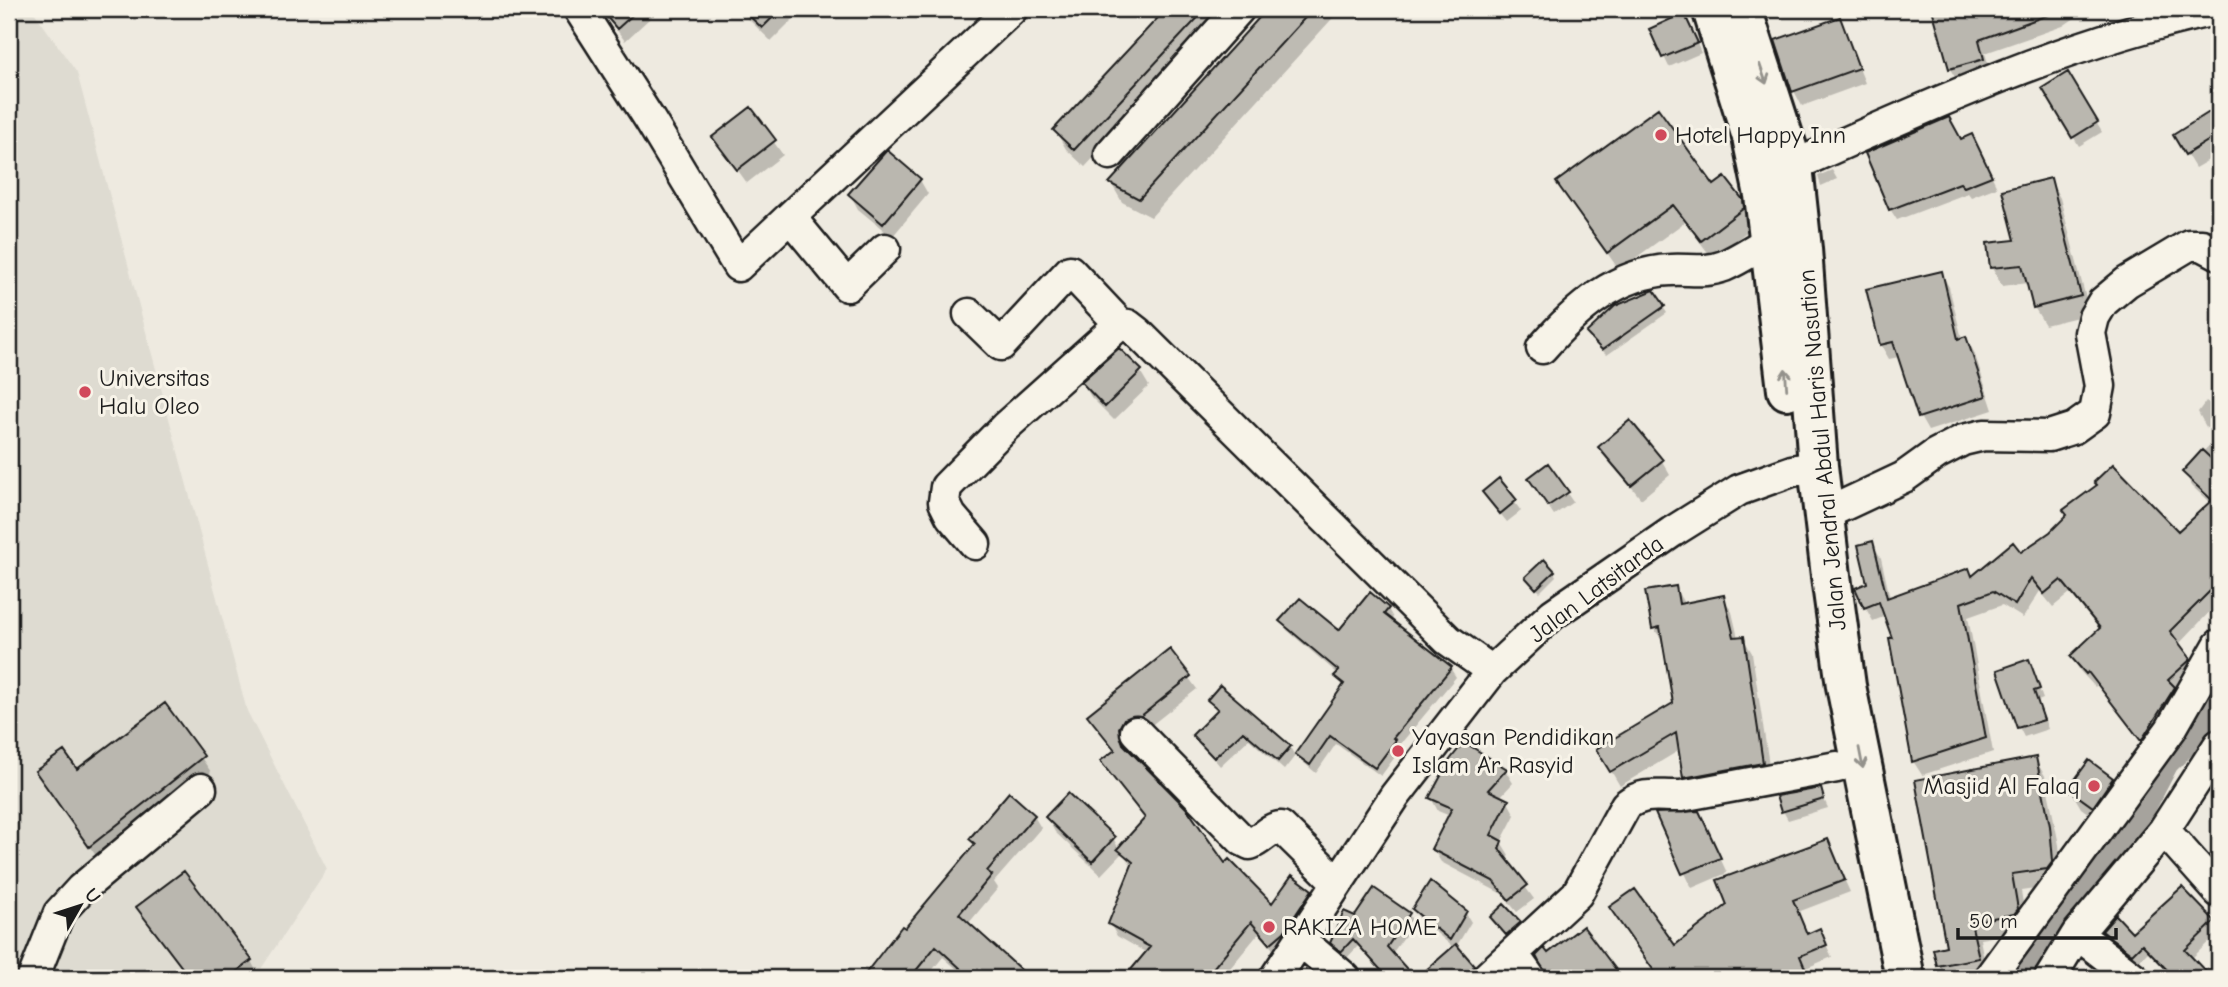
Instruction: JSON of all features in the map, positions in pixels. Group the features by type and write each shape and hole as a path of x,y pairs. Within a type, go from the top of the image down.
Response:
{"highway":[{"name":"Jalan Jendral Abdul Haris Nasution","path":"1712,9 1752,137 1771,240 1784,356 1805,469 1823,514 1846,686 1905,978"},
{"name":"Jalan Jendral Abdul Haris Nasution","path":"1742,9 1793,166 1805,469 1798,532 1837,767 1878,978"}],"street":[{"path":"579,9 738,266 1012,9"},
{"path":"1110,155 1239,9"},
{"path":"1793,166 1992,78 2050,56 2219,9"},
{"path":"790,217 847,286 885,249"},
{"path":"1542,348 1591,300 1614,286 1648,274 1671,270 1711,270 1725,266 1771,240"},
{"path":"1823,514 1904,477 1936,454 1963,440 1984,435 2049,436 2074,428 2095,413 2100,386 2090,333 2094,317 2103,302 2127,282 2189,245 2202,245 2219,254"},
{"path":"969,314 1001,345 1070,271 1120,324 1128,325 1137,332 1448,640 1492,671"},
{"path":"975,544 951,516 944,502 946,486 1005,427 1120,324"},
{"name":"Jalan Latsitarda","path":"1275,978 1395,796 1492,671 1553,614 1629,559 1740,490 1805,469"},
{"path":"1989,978 2171,729 2219,645"},
{"path":"1136,732 1242,840 1250,844 1256,842 1274,828 1281,827 1337,882"},
{"path":"2050,978 2077,934 2164,830 2219,745"},
{"path":"1486,978 1577,894 1626,805 1636,798 1656,794 1681,796 1837,767"},
{"path":"33,978 59,913 81,889 201,789"},
{"path":"2164,830 2219,892"},
{"path":"2077,934 2134,978"},
{"path":"1301,942 1345,978"},
{"path":"1513,954 1530,978"}],"shaded area":[{"name":"Universitas Halu Oleo","path":"9,9 32,9 77,73 247,711 327,869 255,978 9,978"}],"building":[{"path":"600,9 639,9 617,29"},
{"path":"742,9 781,9 762,28"},
{"path":"1166,9 1206,9 1074,150 1053,130"},
{"path":"1267,9 1313,9 1139,199 1109,183"},
{"path":"1932,9 2059,11 1979,40 1984,59 1949,69"},
{"path":"1684,13 1698,43 1662,58 1649,29"},
{"path":"1840,17 1859,68 1792,92 1775,40"},
{"path":"2068,72 2098,122 2072,138 2042,88"},
{"path":"2219,106 2219,134 2185,155 2173,135"},
{"path":"751,107 776,140 737,170 712,137"},
{"path":"1658,108 1714,185 1725,177 1743,200 1744,208 1701,241 1673,205 1607,253 1556,182"},
{"path":"1949,117 1961,139 1972,134 1992,176 1964,187 1960,183 1889,210 1865,153"},
{"path":"887,150 921,179 883,224 848,194"},
{"path":"2051,178 2081,296 2033,308 2022,265 1990,268 1987,243 2015,240 2002,190"},
{"path":"1942,271 1958,339 1966,336 1986,396 1918,418 1893,342 1880,345 1866,289"},
{"path":"1654,290 1665,306 1602,350 1586,333 1615,306"},
{"path":"1119,348 1142,370 1105,407 1081,382"},
{"path":"1630,420 1663,460 1631,486 1598,447"},
{"path":"2202,450 2219,466 2219,582 2170,631 2191,659 2168,680 2175,687 2141,741 2088,672 2086,674 2070,656 2100,628 2061,580 2044,594 2031,578 2015,605 1993,591 1961,603 1986,738 1912,762 1889,638 1892,638 1879,602 1864,608 1855,588 1867,583 1858,545 1873,541 1887,598 1969,568 1972,576 2013,542 2021,552 2050,532 2067,515 2063,510 2097,485 2094,482 2113,464 2178,531 2212,500 2182,472"},
{"path":"1548,463 1569,492 1548,506 1528,478"},
{"path":"1499,478 1517,500 1500,514 1482,492"},
{"path":"1544,559 1555,571 1536,589 1525,577"},
{"path":"1676,586 1679,604 1724,595 1734,637 1744,636 1763,763 1683,778 1676,733 1610,772 1596,749 1673,703 1660,627 1652,629 1645,591"},
{"path":"1370,592 1389,608 1384,614 1452,667 1393,738 1396,740 1375,768 1330,736 1310,765 1295,754 1344,684 1334,676 1339,671 1279,621 1300,598 1339,630"},
{"path":"1170,649 1191,676 1141,716 1124,719 1119,728 1123,744 1187,809 1225,863 1229,859 1272,903 1292,875 1312,890 1284,932 1270,944 1251,922 1205,978 1124,978 1150,947 1108,924 1133,862 1117,849 1145,818 1100,761 1115,750 1087,715"},
{"path":"2029,659 2040,689 2034,691 2044,720 2017,728 1997,670"},
{"path":"1220,685 1291,746 1278,761 1243,731 1214,758 1192,735 1218,709 1207,700"},
{"path":"165,703 204,756 89,847 35,771 64,751 77,769"},
{"path":"1464,742 1507,769 1488,790 1509,800 1491,835 1502,841 1499,849 1528,885 1509,900 1493,881 1431,849 1452,808 1429,798 1449,761"},
{"path":"2036,757 2050,826 2053,861 2047,869 2012,874 2018,909 2014,914 1971,922 1979,958 1937,966 1933,949 1946,946 1915,780"},
{"name":"Masjid Al Falaq","path":"2089,760 2113,778 2093,807 2068,789"},
{"path":"1821,788 1824,799 1781,812 1776,796"},
{"path":"1009,792 1035,815 987,871 992,875 959,914 1030,978 971,978 936,946 910,978 862,978 902,926 905,928 975,844 969,839"},
{"path":"1068,793 1115,837 1092,862 1045,817"},
{"path":"1699,811 1721,858 1682,874 1655,813"},
{"path":"1828,839 1845,880 1793,900 1807,934 1820,928 1827,945 1800,956 1809,978 1659,978 1609,907 1635,889 1675,945 1727,905 1717,880"},
{"path":"184,871 252,960 228,978 190,978 136,907"},
{"path":"1430,881 1467,911 1450,940 1412,909"},
{"path":"2182,887 2215,921 2185,950 2212,978 2175,978 2142,944 2132,954 2102,931 2116,915 2132,932"},
{"path":"1374,888 1410,913 1387,947 1415,978 1388,978 1353,939 1341,952 1330,943 1344,911 1355,916"},
{"path":"1504,904 1521,922 1506,935 1490,917"},
{"path":"1583,926 1617,971 1607,978 1547,978 1536,956 1544,948 1548,953"},
{"path":"1456,944 1474,965 1469,978 1417,978"}],"waterway":[{"path":"2016,978 2054,910 2135,809 2161,759 2192,728 2219,692"}],"place":[{"name":"Hotel Happy Inn","path":"1661,135"},
{"name":"Universitas Halu Oleo","path":"85,392"},
{"name":"Yayasan Pendidikan Islam Ar Rasyid","path":"1398,751"},
{"name":"Masjid Al Falaq","path":"2094,786"},
{"name":"RAKIZA HOME","path":"1269,927"}]}
